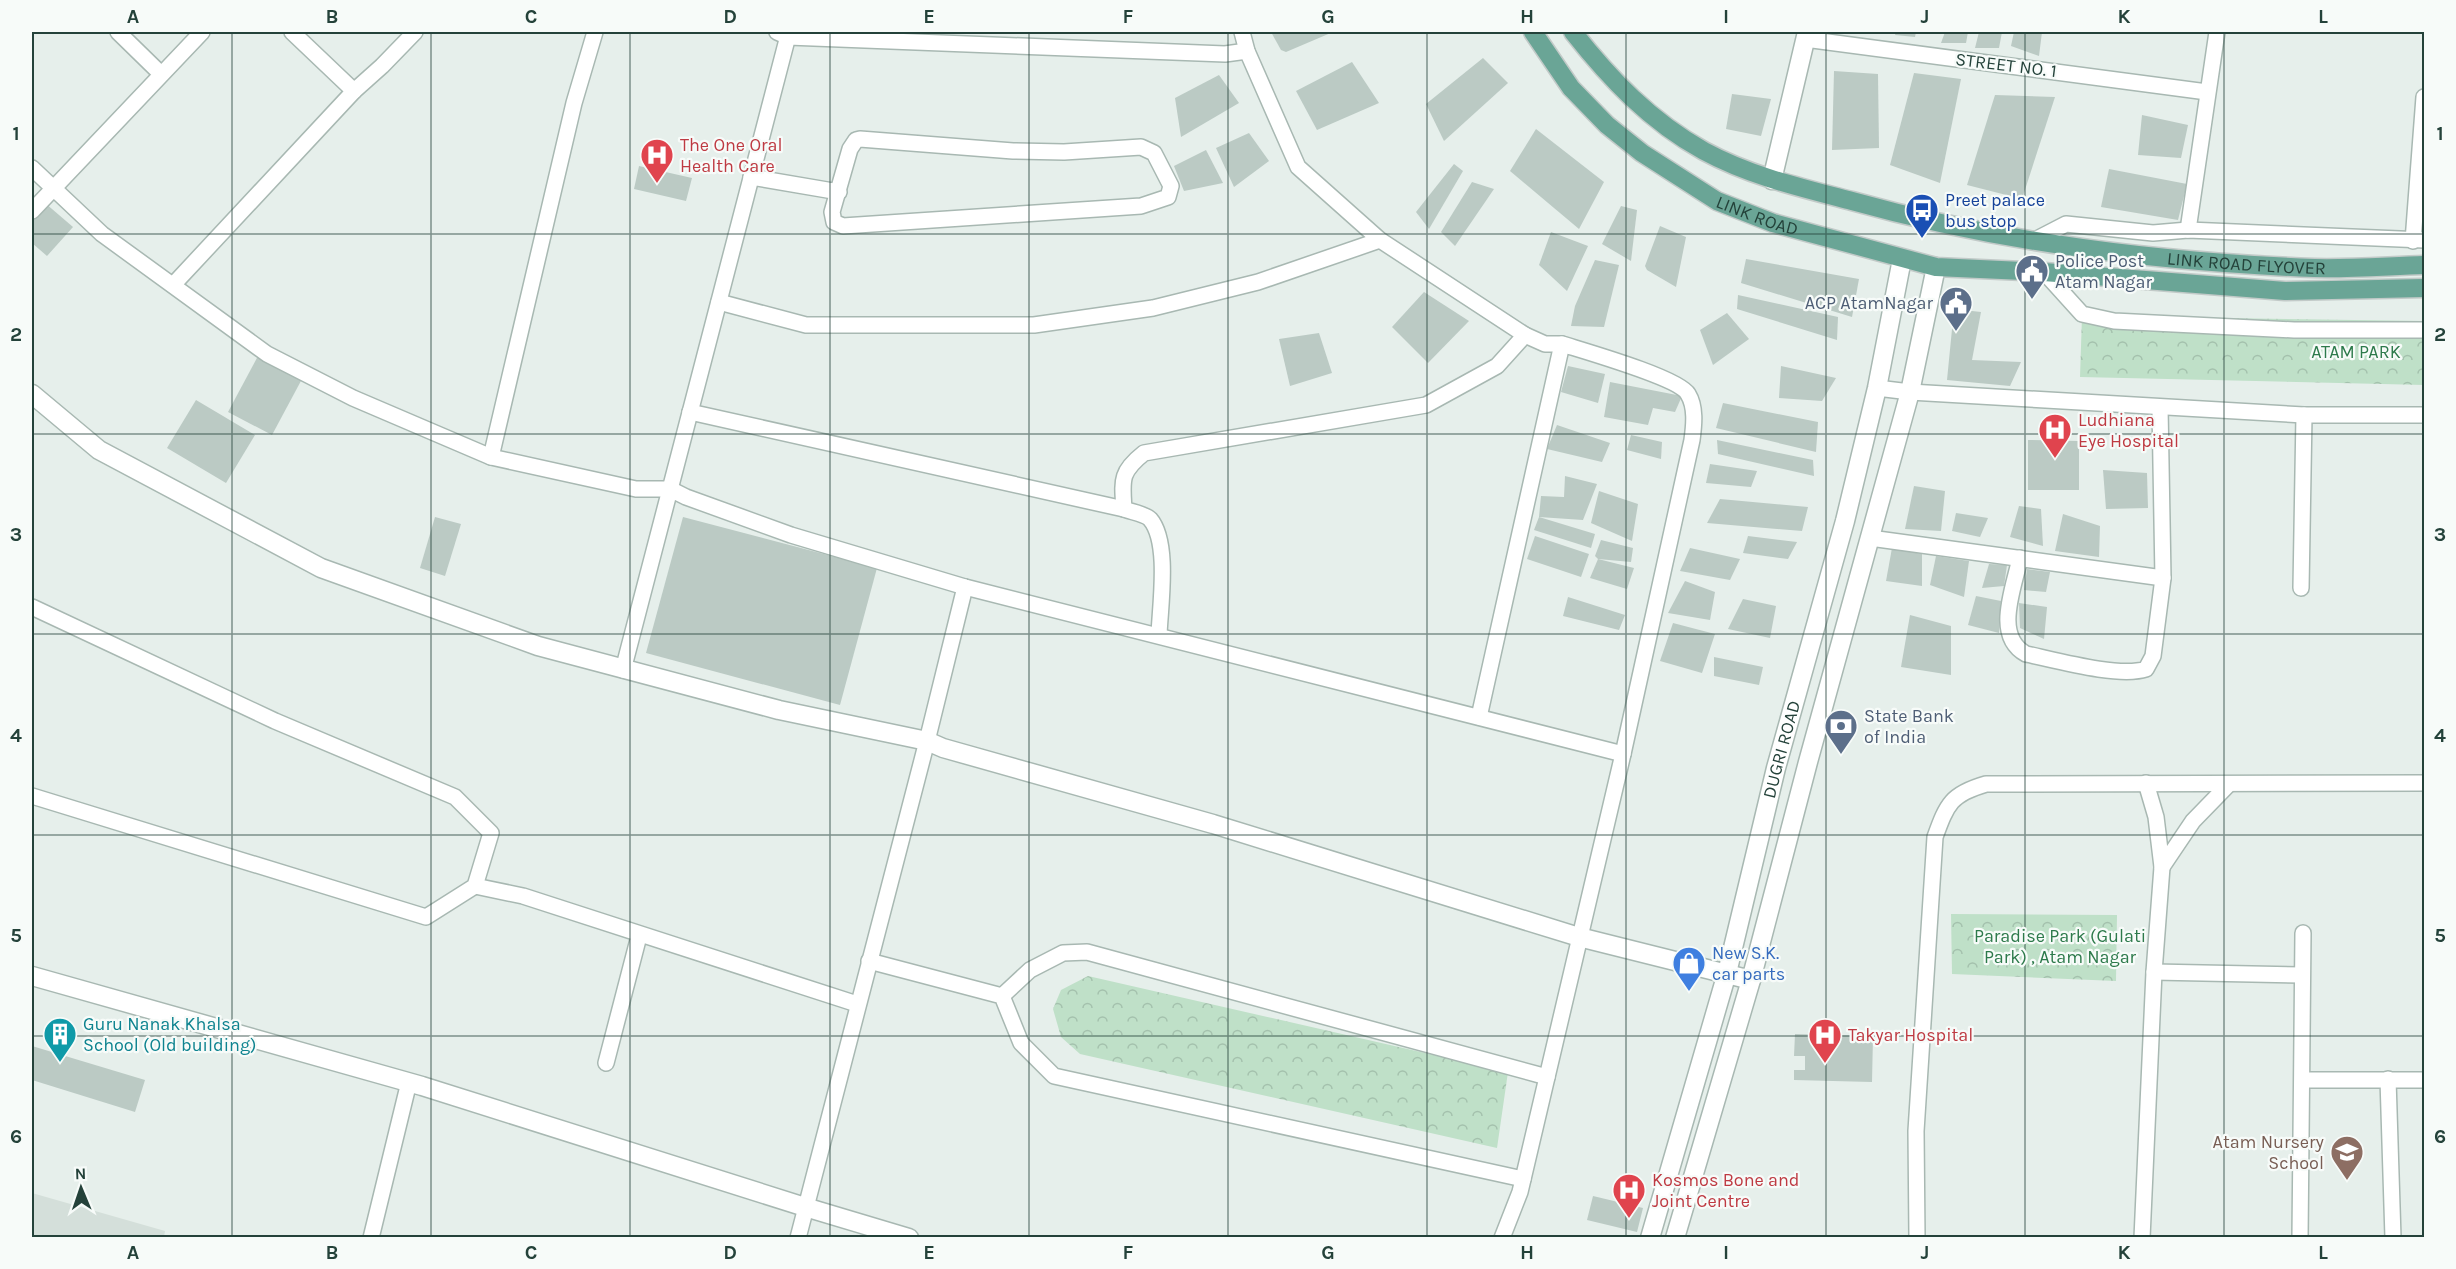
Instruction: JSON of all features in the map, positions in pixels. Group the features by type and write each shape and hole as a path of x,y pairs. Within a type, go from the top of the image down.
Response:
{"main road":[{"name":"LINK ROAD","path":"1533,32 1571,88 1607,125 1642,153 1717,201 1773,223 1936,267 2044,272"},
{"name":"LINK ROAD","path":"1573,32 1605,73 1655,119 1705,152 1773,180 1943,225 2033,241"},
{"name":"LINK ROAD FLYOVER","path":"2033,241 2164,257 2316,268 2424,265"},
{"name":"LINK ROAD FLYOVER","path":"2044,272 2285,291 2424,288"}],"street":[{"path":"118,32 161,74"},
{"path":"32,211 202,32"},
{"path":"292,32 354,91"},
{"path":"173,285 354,91 415,32"},
{"path":"491,457 574,103 595,32"},
{"path":"1242,32 1247,51 1298,167 1380,240 1525,335 1545,344 1562,344 1679,385 1688,392 1693,404 1692,440 1623,754 1523,1179 1502,1238"},
{"path":"2188,230 2217,32"},
{"path":"623,670 751,177 784,33 1225,54 1247,51"},
{"path":"1773,180 1806,35"},
{"name":"STREET NO. 1","path":"1806,35 2207,92"},
{"path":"2033,241 2067,224 2153,233 2188,230 2419,241 2424,97"},
{"path":"861,139 1013,151 1065,152 1141,147 1154,153 1169,178 1171,186 1168,197 1141,206 843,226 834,222 832,217 839,192 850,148 856,140 861,139"},
{"path":"32,168 102,234 267,354 353,398 491,457 636,489 670,489 791,535 964,587 1623,754"},
{"path":"751,177 839,192"},
{"path":"719,302 806,325 1034,325 1174,303 1258,282 1380,240"},
{"name":"DUGRI ROAD","path":"1650,1238 1726,973 1776,768 1845,521 1877,388 1902,259"},
{"name":"DUGRI ROAD","path":"1675,1238 1751,980 1910,392 1936,267"},
{"path":"2044,272 2082,314 2114,321 2294,330 2424,330"},
{"path":"1124,509 1122,479 1129,465 1144,453 1426,405 1497,366 1525,335"},
{"path":"1479,717 1562,344"},
{"path":"1877,388 1910,392 2304,415 2424,415"},
{"path":"32,394 99,450 321,568 538,646 779,710 927,741 1213,824 1579,937 1751,980"},
{"path":"2020,558 2007,619 2011,641 2016,649 2025,654 2102,669 2132,671 2142,670 2149,665 2153,656 2163,578 2160,407"},
{"path":"690,412 1124,509 1149,518 1162,548 1159,635"},
{"path":"2301,588 2304,415"},
{"path":"1870,538 2163,578"},
{"path":"798,1238 927,741 964,587"},
{"path":"32,607 275,721 455,797 491,833 475,886 426,917 32,796"},
{"path":"2142,1238 2154,972 2162,867 2156,817 2146,783"},
{"path":"1917,1238 1916,1131 1935,837 1945,808 1964,790 1986,784 2424,783"},
{"path":"2162,867 2193,821 2229,784"},
{"path":"475,886 523,896 639,936 857,1004"},
{"path":"2300,1238 2303,933"},
{"path":"606,1063 639,936"},
{"path":"1002,996 1030,970 1063,953 1087,952 1546,1077"},
{"path":"869,961 1002,996"},
{"path":"2154,972 2301,975"},
{"path":"32,976 409,1082 909,1238"},
{"path":"1002,996 1021,1043 1054,1076 1523,1179"},
{"path":"2388,1079 2392,1238"},
{"path":"2302,1080 2424,1080"},
{"path":"371,1238 409,1082"}],"shaded area":[{"path":"32,1193 165,1231 164,1237 32,1237"}],"green space":[{"name":"ATAM PARK","path":"2082,316 2424,321 2424,385 2080,377"},
{"name":"Paradise Park (Gulati Park) , Atam Nagar","path":"1951,914 2117,915 2116,981 1952,974"},
{"path":"1088,976 1508,1072 1497,1148 1080,1054 1061,1037 1053,1009 1061,990"}],"building":[{"path":"1271,32 1333,32 1286,52 1281,50"},
{"path":"1896,32 1916,32 1915,37 1895,35"},
{"path":"1945,32 1968,32 1966,43 1941,43"},
{"path":"1979,32 2002,32 1999,48 1975,48"},
{"path":"2014,32 2042,32 2039,56 2011,46"},
{"path":"1483,58 1508,83 1444,141 1426,104"},
{"path":"1352,62 1379,103 1317,130 1296,91"},
{"path":"1834,71 1878,74 1879,148 1832,150"},
{"path":"1914,73 1961,79 1940,183 1890,165"},
{"path":"1219,75 1239,103 1181,137 1175,98"},
{"path":"1732,94 1771,99 1761,136 1726,129"},
{"path":"1995,95 2055,97 2022,199 1967,185"},
{"path":"2142,115 2188,125 2181,158 2138,155"},
{"path":"1536,129 1604,182 1579,229 1510,171"},
{"path":"1249,133 1269,161 1234,187 1216,148"},
{"path":"1206,150 1223,183 1184,191 1174,166"},
{"path":"1454,164 1463,171 1429,229 1416,212"},
{"path":"639,166 692,178 686,201 634,189"},
{"path":"2109,169 2187,184 2178,220 2101,207"},
{"path":"1472,182 1494,189 1455,246 1441,232"},
{"path":"45,203 73,227 47,256 32,243 32,218"},
{"path":"1621,206 1637,210 1631,261 1602,244"},
{"path":"1660,226 1686,237 1676,287 1647,270 1645,266"},
{"path":"1551,232 1588,246 1567,291 1539,265"},
{"path":"1746,259 1859,279 1852,317 1741,283"},
{"path":"1595,260 1619,265 1604,327 1571,326 1575,306"},
{"path":"1424,292 1469,321 1428,363 1392,327"},
{"path":"1738,295 1838,317 1837,340 1737,309"},
{"path":"1954,309 1981,312 1972,360 2021,362 2010,386 1947,380"},
{"path":"1727,313 1749,339 1713,365 1700,330"},
{"path":"1319,333 1332,373 1290,386 1279,339"},
{"path":"258,356 302,379 272,435 228,412"},
{"path":"1568,366 1605,374 1598,403 1561,392"},
{"path":"1781,366 1836,378 1822,401 1779,398"},
{"path":"1610,382 1682,396 1675,412 1653,408 1648,425 1604,417"},
{"path":"196,400 255,435 226,483 167,448"},
{"path":"1723,403 1818,422 1816,452 1716,428"},
{"path":"1557,425 1610,443 1602,462 1547,449"},
{"path":"1631,435 1662,442 1661,459 1627,450"},
{"path":"1717,440 1813,460 1814,476 1718,454"},
{"path":"2028,440 2079,441 2079,490 2028,490"},
{"path":"1710,464 1757,471 1751,487 1706,483"},
{"path":"2103,470 2147,473 2148,508 2106,509"},
{"path":"1565,476 1597,484 1583,520 1539,517 1541,496 1564,497"},
{"path":"1914,486 1945,491 1941,531 1905,529"},
{"path":"1599,491 1638,504 1632,541 1591,523"},
{"path":"1720,499 1808,507 1802,531 1707,523"},
{"path":"2019,506 2041,509 2043,546 2010,537"},
{"path":"1956,513 1988,518 1980,537 1952,531"},
{"path":"2063,514 2100,526 2099,557 2055,551"},
{"path":"435,517 461,524 445,576 420,568"},
{"path":"683,517 877,568 840,705 646,653"},
{"path":"1539,517 1595,534 1591,548 1534,530"},
{"path":"1535,536 1589,554 1581,577 1527,559"},
{"path":"1748,536 1797,542 1788,559 1743,553"},
{"path":"1601,540 1633,548 1631,562 1598,559 1595,556"},
{"path":"1690,548 1740,559 1730,580 1680,571"},
{"path":"1892,548 1922,554 1922,586 1886,581"},
{"path":"1936,556 1969,561 1964,597 1930,585"},
{"path":"1598,559 1634,568 1627,589 1590,578"},
{"path":"1989,564 2007,565 2004,586 1982,588"},
{"path":"2027,569 2050,572 2046,592 2024,590"},
{"path":"1685,581 1715,592 1710,620 1668,613"},
{"path":"1976,596 2001,601 1999,633 1968,625"},
{"path":"1568,597 1625,615 1619,630 1563,616"},
{"path":"1743,599 1776,606 1770,638 1728,629"},
{"path":"2019,603 2047,607 2044,639 2020,628"},
{"path":"1910,615 1951,626 1951,675 1901,667"},
{"path":"1673,623 1715,634 1702,673 1660,661"},
{"path":"1714,657 1763,667 1759,685 1714,676"},
{"path":"1795,1034 1873,1036 1872,1082 1794,1080 1794,1070 1805,1070 1805,1056 1794,1056"},
{"name":"Guru Nanak Khalsa School (Old building)","path":"32,1046 145,1080 135,1112 32,1080"},
{"path":"1593,1196 1643,1208 1637,1232 1587,1220"}],"place":[{"name":"The One Oral Health Care","path":"657,184"},
{"name":"Preet palace bus stop","path":"1922,239"},
{"name":"Police Post Atam Nagar","path":"2032,300"},
{"name":"ACP AtamNagar","path":"1956,332"},
{"name":"Ludhiana Eye Hospital","path":"2055,459"},
{"name":"State Bank of India","path":"1841,755"},
{"name":"New S.K. car parts","path":"1689,992"},
{"name":"Guru Nanak Khalsa School (Old building)","path":"60,1063"},
{"name":"Takyar Hospital","path":"1825,1064"},
{"name":"Atam Nursery School","path":"2347,1181"},
{"name":"Kosmos Bone and Joint Centre","path":"1629,1219"}]}
